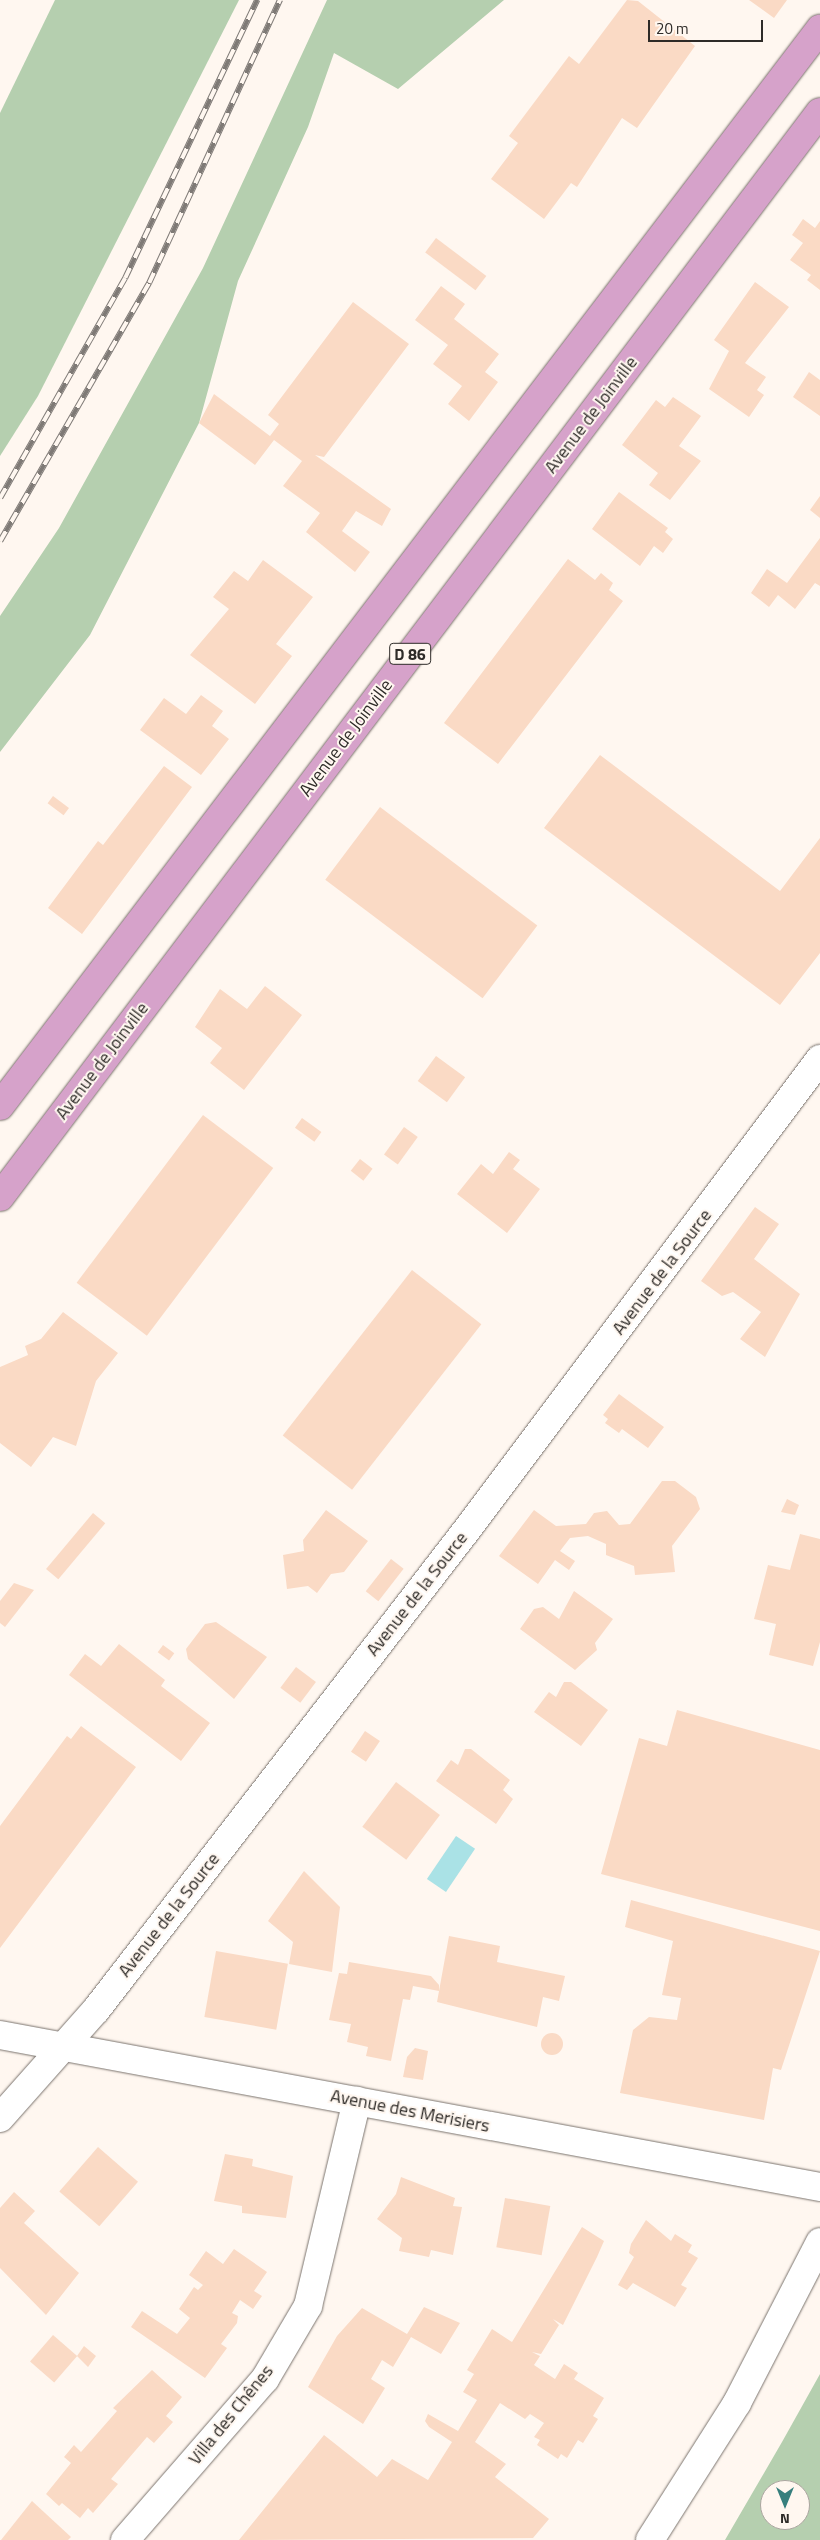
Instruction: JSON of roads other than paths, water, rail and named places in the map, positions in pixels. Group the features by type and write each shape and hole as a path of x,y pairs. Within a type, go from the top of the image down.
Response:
{"main road":[{"path":"0,1106 820,29"},
{"name":"Avenue de Joinville","path":"0,1197 820,112"}],"street":[{"name":"Avenue de la Source","path":"0,2118 66,2047 466,1531 820,1059"},
{"name":"Avenue des Merisiers","path":"0,2035 820,2187"},
{"name":"Villa des Chênes","path":"125,2540 265,2379 308,2306 357,2101"},
{"path":"650,2540 737,2403 820,2242"}],"water":[{"path":"456,1836 475,1849 446,1892 427,1879"}],"railway":[{"path":"0,498 125,278 257,0"},
{"path":"0,541 149,283 280,0"}]}
